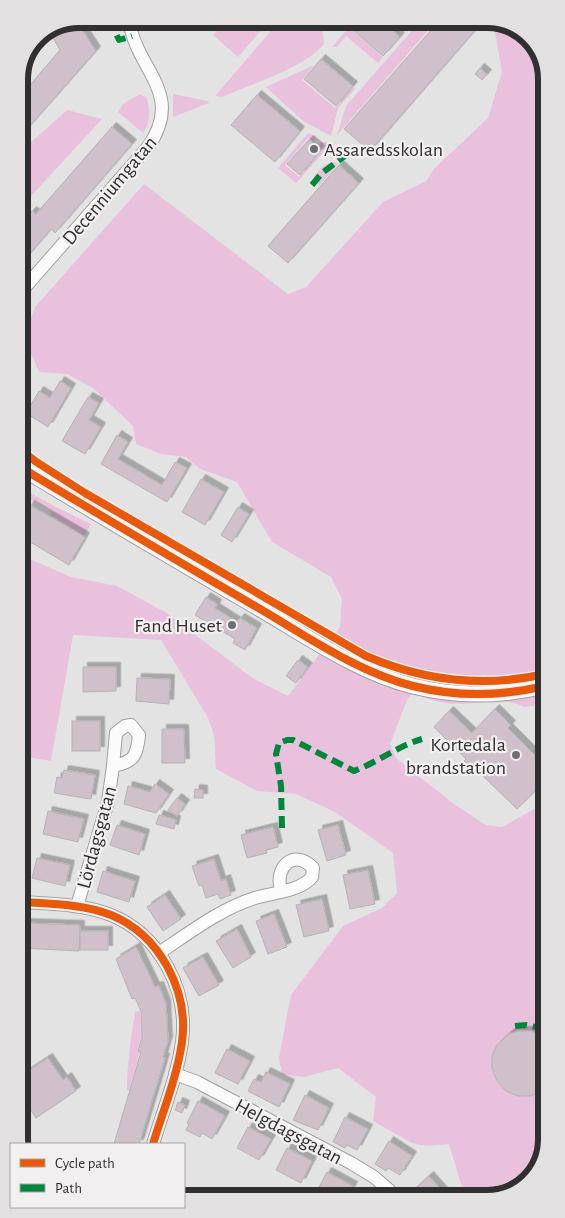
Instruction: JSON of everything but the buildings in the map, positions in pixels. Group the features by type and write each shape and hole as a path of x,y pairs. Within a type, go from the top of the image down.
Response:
{"street":[{"name":"Decenniumgatan","path":"28,285 144,152 160,128 162,108 160,90 134,42 132,28"},
{"path":"28,472 349,660 390,679 412,686 455,694 487,694 538,687"},
{"name":"Lördagsgatan","path":"77,906 108,802 113,766"},
{"path":"158,953 229,909 281,890"},
{"path":"28,902 77,906 112,916 124,922 145,938 158,953 177,987 181,1005 182,1040 176,1074 153,1143"},
{"name":"Helgdagsgatan","path":"176,1074 197,1082 351,1163 374,1177 389,1190"}],"shaded area":[{"path":"219,28 263,28 238,57 213,35"},
{"path":"273,28 322,28 324,44 304,61 277,75 222,97 215,96"},
{"path":"350,28 383,57 378,63 346,36 337,47 332,47"},
{"path":"414,28 430,28 337,135 346,106"},
{"path":"494,28 512,34 523,42 535,62 538,78 538,705 524,707 508,702 455,704 412,693 407,700 390,744 396,758 454,804 486,825 502,827 538,807 537,1149 527,1171 518,1180 496,1190 466,1190 462,1187 449,1144 426,1146 412,1143 373,1121 376,1097 338,1068 304,1077 282,1074 279,1058 291,995 343,926 382,908 397,893 393,853 335,812 296,794 257,791 216,769 214,735 208,718 161,640 73,635 51,761 28,757 28,558 71,577 117,586 165,612 254,679 288,696 340,627 342,599 331,577 272,542 237,482 200,469 186,457 161,454 136,444 133,426 93,388 67,374 39,372 28,347 28,327 35,307 144,184 288,294 306,287 383,202 426,181 434,169 488,118 502,72"},
{"path":"314,65 302,80 335,108 354,87 355,89 338,108 331,136 303,121 266,87"},
{"path":"140,94 146,97 149,106 149,120 143,133 118,112 124,103"},
{"path":"173,94 208,101 209,103 173,117"},
{"path":"67,110 102,119 28,199 28,145"},
{"path":"308,133 316,136 314,142 308,138 285,165 299,177 323,150 318,146 321,142 326,142 328,147 296,183 278,168"},
{"path":"334,162 338,164 319,186 314,176 324,165"},
{"path":"28,492 91,524 84,536 51,515 50,510 28,498"},
{"path":"140,1011 141,1037 137,1051 140,1052 129,1091 127,1090 128,1061 135,1012"}],"marked path":[{"path":"113,28 119,40 132,36"},
{"path":"312,185 322,173 346,155"},
{"path":"282,828 281,786 276,754 279,743 293,740 354,771 422,739"},
{"path":"515,1026 526,1025 538,1027"}],"cycle path":[{"path":"28,455 85,493 366,656 388,665 454,680 499,681 538,675"},
{"path":"28,472 332,652 372,672 413,686 446,692 479,694 512,692 538,687"},
{"path":"28,902 78,907 111,915 128,924 144,936 168,967 181,1003 182,1042 173,1081 153,1143"}],"place":[{"name":"Assaredsskolan","path":"314,149"},
{"name":"Fand Huset","path":"232,625"},
{"name":"Kortedala brandstation","path":"516,755"}]}
